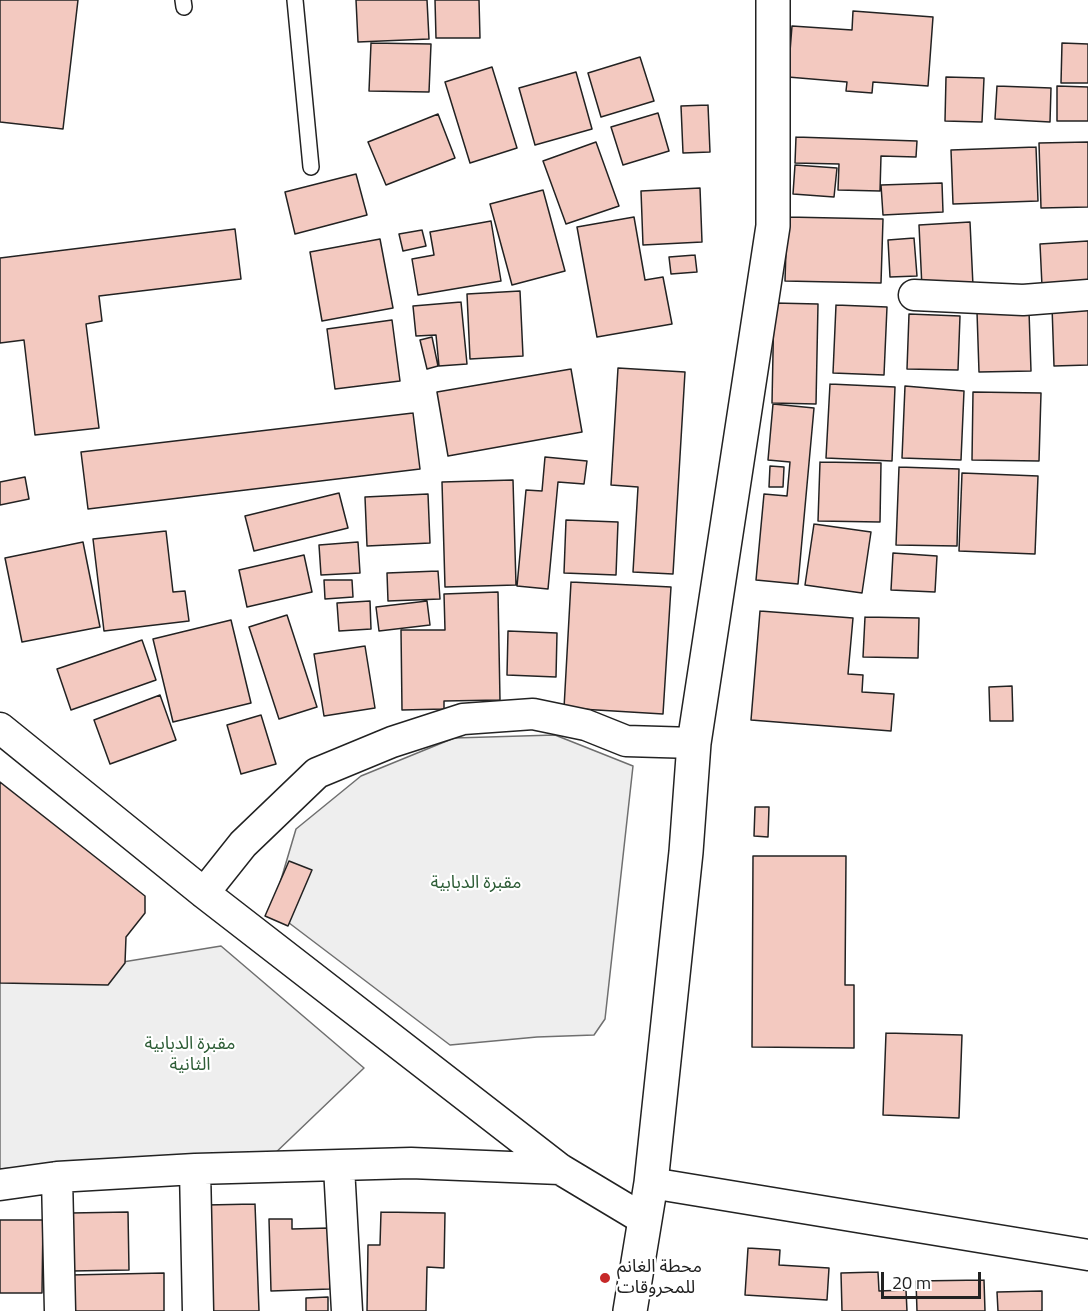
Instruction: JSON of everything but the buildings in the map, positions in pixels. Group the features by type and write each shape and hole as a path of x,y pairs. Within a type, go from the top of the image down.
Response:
{"street":[{"path":"630,1311 651,1183 686,852 694,743 773,226 773,0"},
{"path":"914,295 1023,300 1088,295"},
{"path":"204,893 243,844 317,773 392,741 463,719 533,714 586,725 626,741 694,743"},
{"path":"0,728 204,893 560,1169 645,1220"},
{"path":"0,1185 57,1177 195,1169 339,1167 411,1163 560,1169"},
{"path":"339,1167 347,1311"},
{"path":"195,1169 198,1311"},
{"path":"57,1177 60,1311"},
{"path":"651,1183 1088,1255"}],"lane":[{"path":"295,0 311,167"}],"green space":[{"name":"مقبرة الدبابية","path":"555,735 633,766 605,1019 594,1035 537,1037 450,1045 272,910 296,829 361,776 454,738"},
{"name":"مقبرة الدبابية الثانية","path":"221,946 364,1068 270,1158 96,1161 0,1169 0,982"}],"place":[{"name":"محطة الغانم للمحروقات","path":"605,1278"}]}
